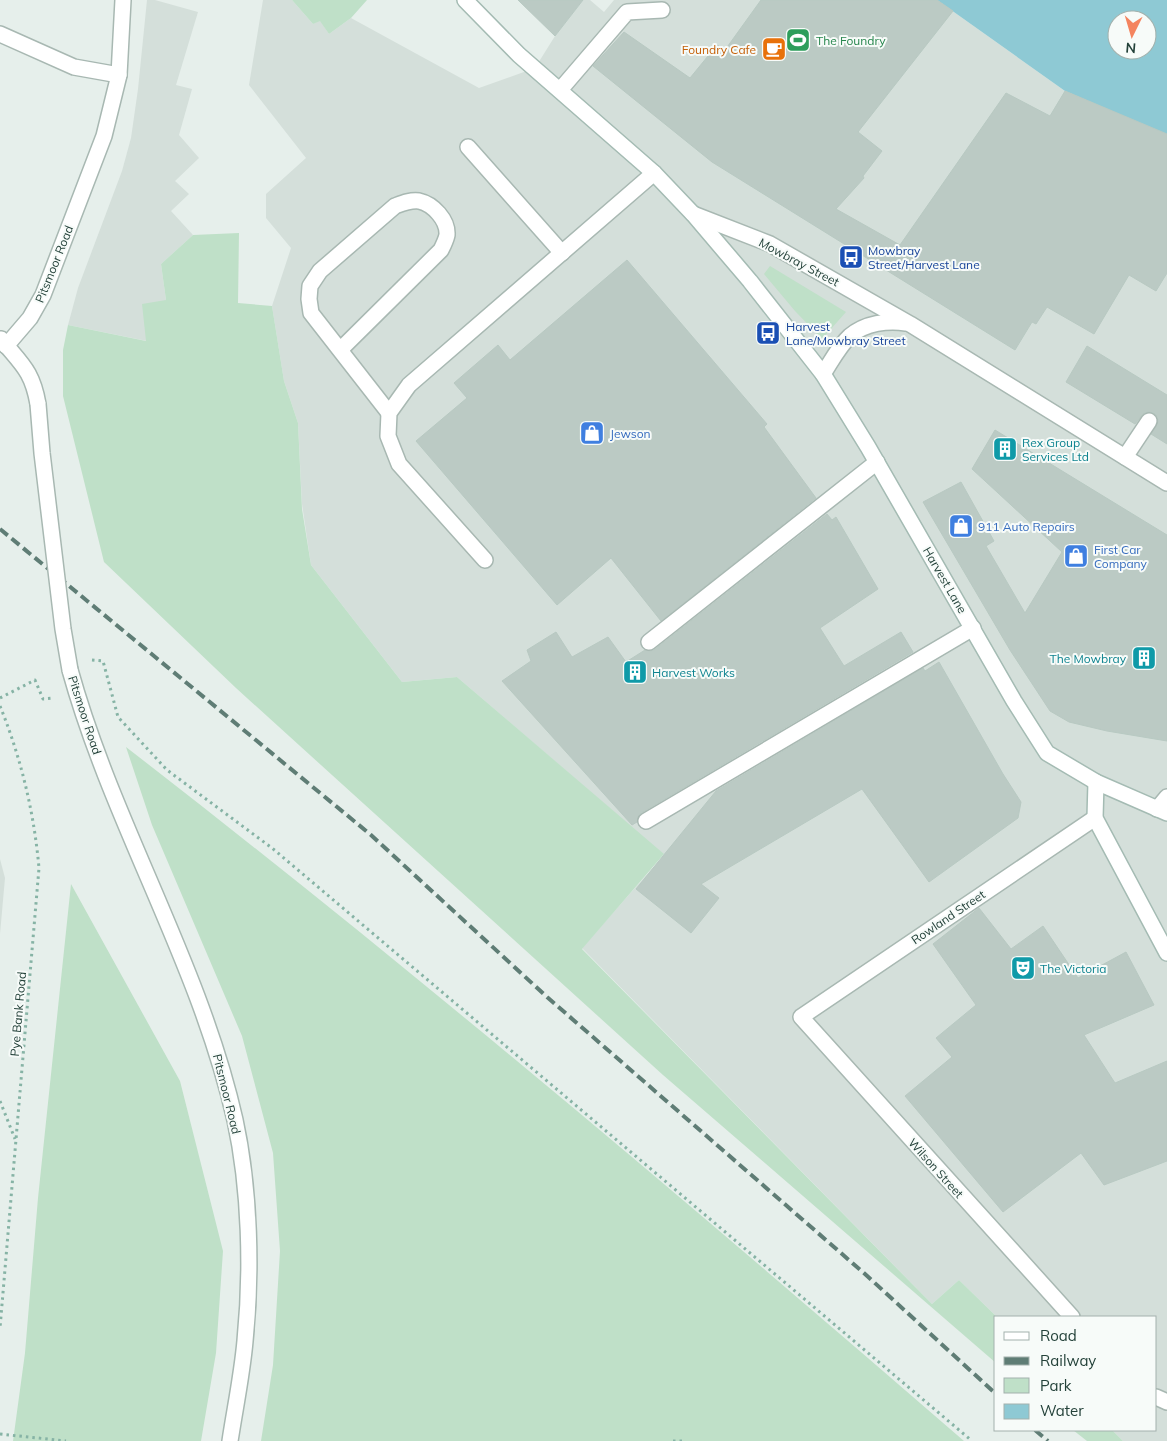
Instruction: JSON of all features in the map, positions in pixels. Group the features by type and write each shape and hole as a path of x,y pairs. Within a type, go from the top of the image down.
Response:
{"street":[{"name":"Pitsmoor Road","path":"123,0 119,75 104,136 43,295 30,318 2,345 27,370 38,404 63,630 70,670 77,695 102,767 203,1011 220,1062 236,1122 248,1225 249,1295 245,1343 230,1441"},
{"name":"Mowbray Street","path":"465,0 519,55 654,173 693,214 770,244 910,324 1167,483"},
{"path":"560,90 627,12 662,10"},
{"path":"0,34 74,67 119,75"},
{"path":"468,147 562,253"},
{"path":"484,560 399,464 388,436 389,413 409,385 654,173"},
{"path":"340,350 441,250 447,236 445,221 434,209 420,201 406,202 395,206 320,271 310,286 309,300 311,313 389,413"},
{"name":"Harvest Lane","path":"693,214 750,281 823,374 877,462 1014,701 1047,753 1096,782 1162,811"},
{"path":"823,374 851,335 866,327 884,322 910,324"},
{"path":"1126,457 1149,421"},
{"path":"649,642 877,462"},
{"path":"646,820 973,628"},
{"path":"1096,782 1095,818 1167,953"},
{"path":"1162,811 1167,797"},
{"name":"Rowland Street","path":"801,1017 1095,818"},
{"name":"Wilson Street","path":"801,1017 1047,1292 1071,1316"}],"path":[{"path":"93,670 91,660 103,661 118,717 167,770 272,848 972,1441"},
{"path":"0,698 35,680 43,699 77,695"},
{"name":"Pye Bank Road","path":"0,706 30,804 36,839 38,868 0,1328"},
{"path":"0,1101 16,1140"},
{"path":"0,1285 3,1293"},
{"path":"0,1434 66,1441"},
{"path":"673,1441 685,1441"}],"shaded area":[{"path":"147,0 155,0 198,12 176,85 192,89 179,135 199,158 175,181 189,194 171,211 193,235 161,264 166,300 147,341 68,325 78,288 122,171 131,138"},
{"path":"263,0 292,0 313,24 320,20 329,34 351,18 479,88 535,68 555,36 583,0 590,0 604,12 614,0 937,0 1065,91 1167,135 1167,1441 1123,1441 1113,1431 1157,1431 1157,1316 996,1316 959,1280 932,1304 582,948 664,855 457,677 402,682 311,565 302,504 298,423 284,381 272,306 291,248 266,218 266,194 306,158 249,85"},
{"path":"0,859 5,878 0,934"}],"green space":[{"path":"292,0 367,0 351,18 329,34 320,21 313,24"},
{"path":"239,233 238,303 272,306 284,381 298,423 302,509 311,565 402,682 457,677 664,854 582,949 932,1304 959,1280 996,1316 994,1316 994,1361 663,1075 236,688 104,562 63,396 63,350 68,325 146,341 142,304 166,300 161,264 193,235"},
{"path":"770,266 846,312 822,339 795,311 764,274"},
{"path":"126,747 339,916 550,1088 964,1441 261,1441 273,1365 280,1251 273,1153 242,1036 152,825"},
{"path":"71,884 180,1081 223,1251 216,1353 201,1441 13,1441 25,1353 38,1198"},
{"path":"1074,1431 1113,1431 1123,1441 1087,1441"}],"water":[{"path":"937,0 1167,0 1167,135 1065,91"}],"building":[{"path":"518,0 583,0 555,36"},
{"path":"761,0 937,0 953,11 858,132 882,151 863,176 864,178 836,209 900,245 1006,93 1050,116 1065,91 1167,134 1167,273 1156,291 1129,275 1094,334 1047,307 1036,324 1032,322 1015,350 712,162 593,66 624,32 690,78 717,45 725,50"},
{"name":"Jewson","path":"627,260 767,424 764,427 816,498 661,621 611,558 557,605 416,441 467,398 454,383 498,345 510,360"},
{"path":"1087,346 1167,395 1167,444 1151,434 1158,422 1157,416 1154,413 1144,413 1135,424 1066,382"},
{"path":"995,430 1167,535 1167,741 1107,731 1069,722 1050,711 1010,650 923,502 961,482 994,541 986,546 1025,613 1062,552 972,469"},
{"name":"Harvest Works","path":"827,514 832,520 836,517 878,589 820,628 844,666 901,632 913,652 641,813 637,822 632,825 502,681 531,661 527,650 556,632 572,657 608,637 626,662 645,650 654,650"},
{"path":"939,662 1021,802 1018,818 929,882 862,789 701,884 719,898 691,933 636,889 716,791 923,668 925,671"},
{"path":"979,908 1011,949 1043,926 1078,978 1126,952 1154,1005 1084,1035 1115,1083 1167,1061 1167,1161 1104,1185 1081,1153 1003,1212 905,1096 952,1057 936,1038 976,1005 933,944"}],"railway":[{"path":"0,529 371,835 547,997 865,1274 994,1392"},
{"path":"1036,1431 1048,1441"}],"place":[{"name":"The Foundry","path":"798,40"},
{"name":"Foundry Cafe","path":"774,49"},
{"name":"Mowbray Street/Harvest Lane","path":"851,257"},
{"name":"Harvest Lane/Mowbray Street","path":"768,333"},
{"name":"Jewson","path":"592,433"},
{"name":"Rex Group Services Ltd","path":"1005,449"},
{"name":"911 Auto Repairs","path":"961,526"},
{"name":"First Car Company","path":"1076,556"},
{"name":"The Mowbray","path":"1144,658"},
{"name":"Harvest Works","path":"635,672"},
{"name":"The Victoria","path":"1023,968"}]}
